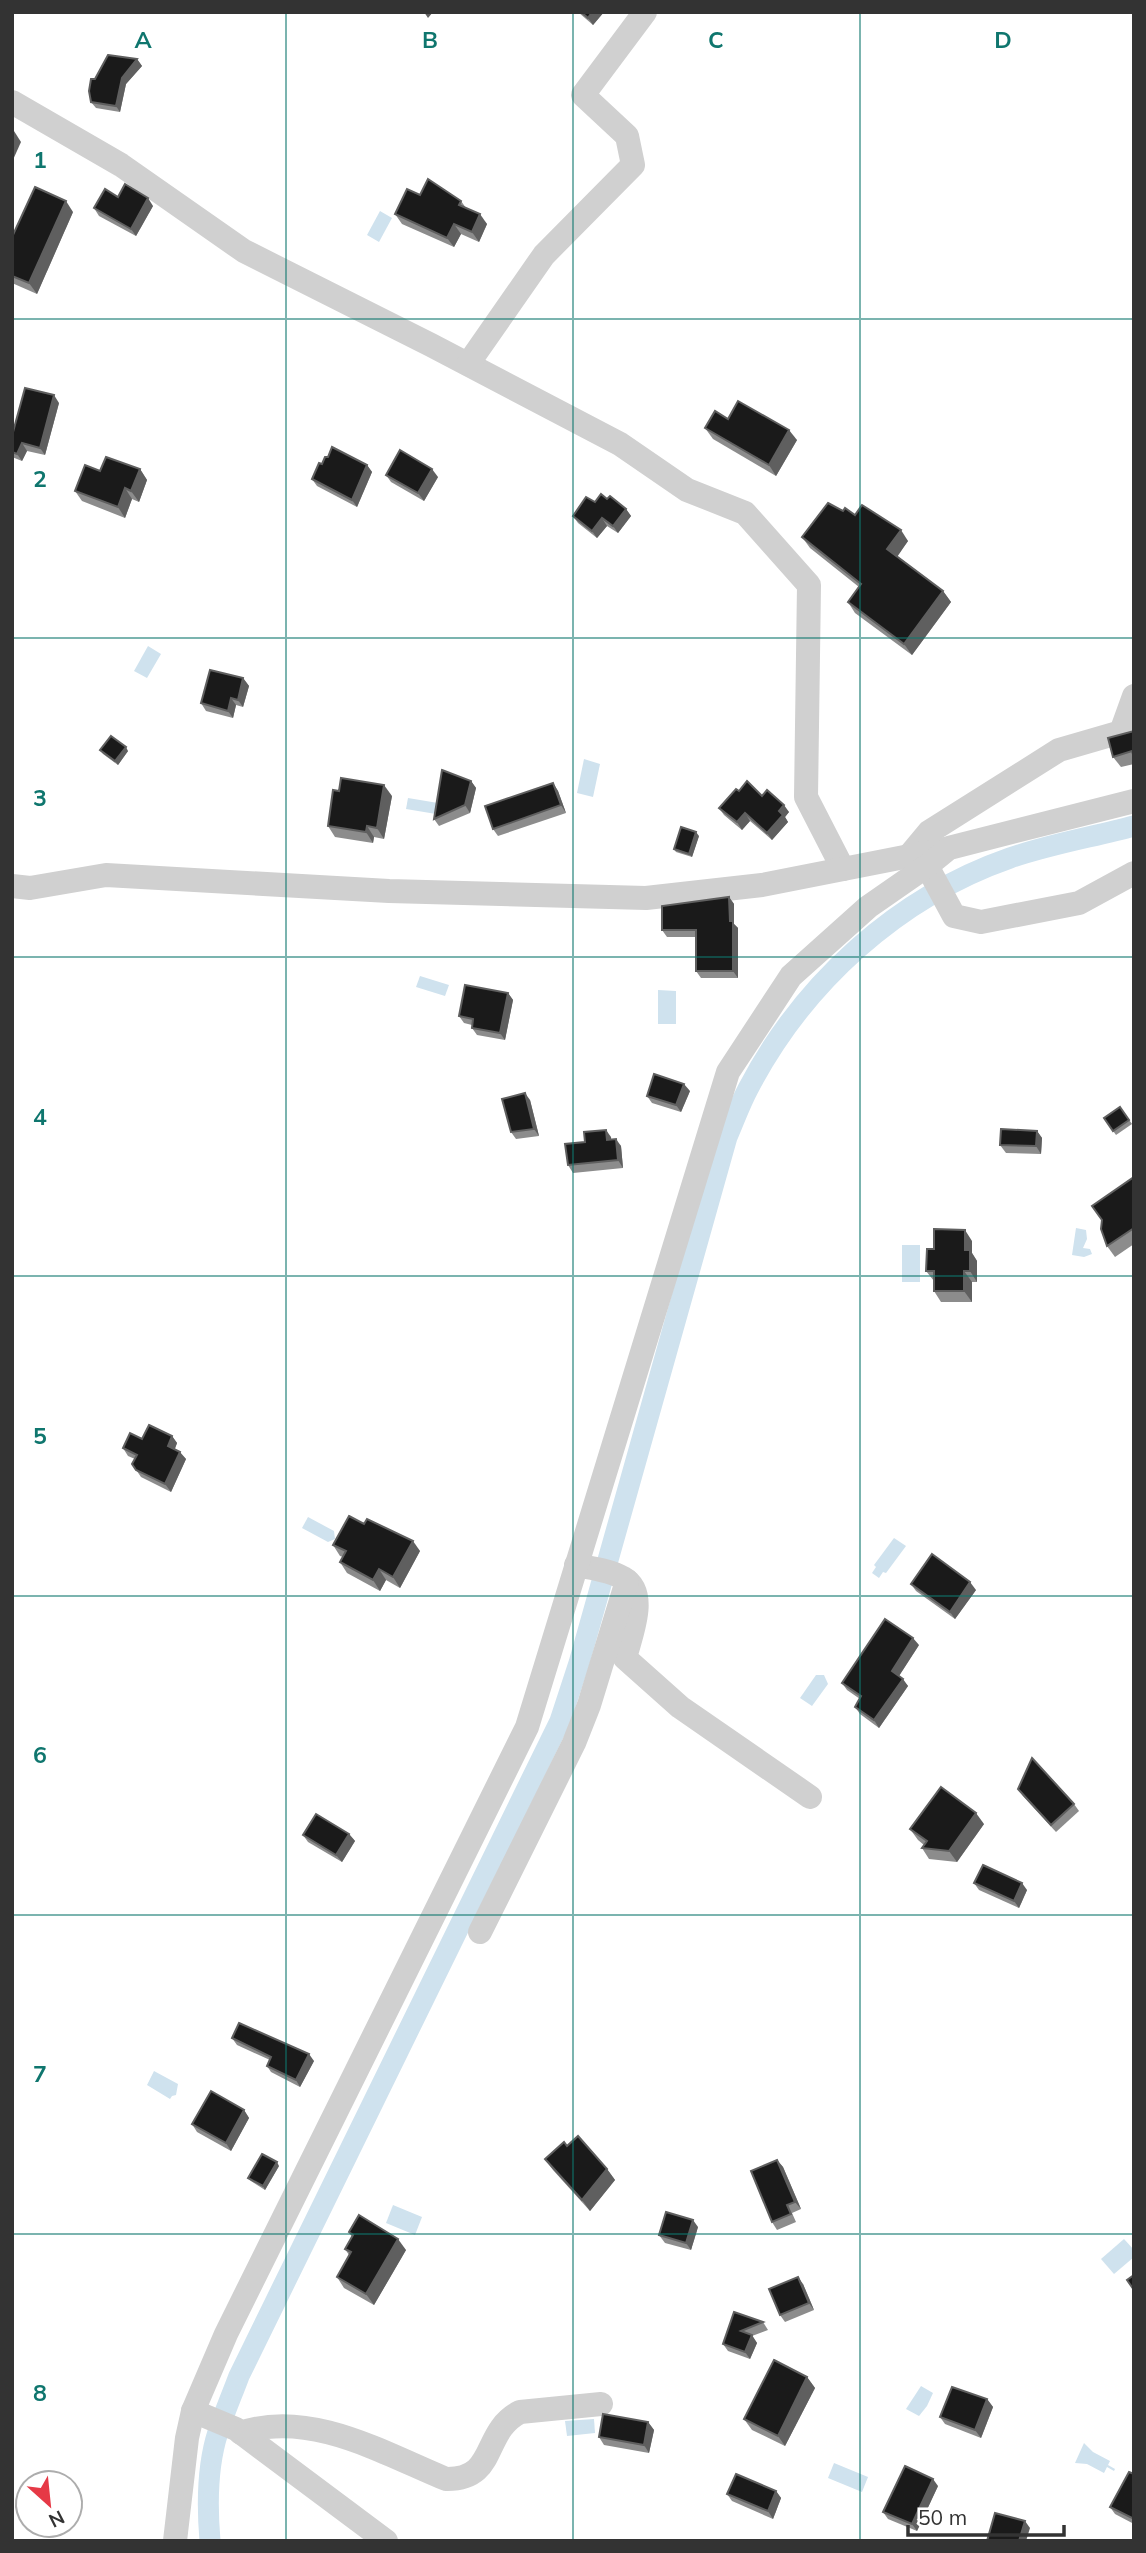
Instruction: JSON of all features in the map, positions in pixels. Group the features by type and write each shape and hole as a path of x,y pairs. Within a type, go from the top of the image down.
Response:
{"street":[{"path":"468,364 544,255 633,165 627,136 583,95 645,12"},
{"path":"12,102 121,165 244,251 620,444 687,489 745,513 809,585 806,797 843,869"},
{"path":"175,2541 187,2438 193,2411 226,2334 527,1727 728,1072 791,975 918,861 929,832 1059,750 1121,732 1134,696"},
{"path":"12,886 30,888 106,875 389,891 646,898 761,885 843,869 918,861 949,848 1134,801"},
{"path":"918,861 954,916 981,922 1079,903 1134,873"},
{"path":"576,1564 624,1578 633,1585 638,1597 625,1658 680,1707 810,1797"},
{"path":"480,1932 574,1743 597,1681 624,1578"},
{"path":"238,2431 296,2426 327,2431 446,2479 460,2480 481,2466 501,2425 509,2417 520,2412 601,2404"},
{"path":"193,2411 238,2431 386,2541"}],"water":[{"path":"380,211 392,218 379,242 367,235"},
{"path":"148,646 161,654 147,678 134,671"},
{"path":"584,759 600,764 593,797 577,793"},
{"path":"408,798 438,803 436,814 406,809"},
{"path":"420,976 449,985 445,996 416,987"},
{"path":"658,990 676,991 676,1024 658,1024"},
{"path":"1076,1228 1086,1230 1087,1239 1083,1248 1090,1249 1092,1254 1084,1257 1072,1255"},
{"path":"902,1245 920,1245 920,1282 902,1282"},
{"path":"308,1517 334,1531 335,1539 328,1542 302,1528"},
{"path":"894,1538 906,1546 886,1573 883,1572 879,1578 872,1573 876,1567 874,1565"},
{"path":"816,1675 824,1675 828,1684 812,1706 800,1698"},
{"path":"154,2071 178,2084 176,2095 170,2099 147,2085"},
{"path":"393,2205 422,2217 415,2235 386,2223"},
{"path":"1124,2239 1134,2250 1134,2257 1114,2274 1101,2259"},
{"path":"921,2386 933,2393 919,2416 906,2409"},
{"path":"594,2419 595,2433 567,2436 565,2421"},
{"path":"1084,2443 1093,2452 1110,2461 1108,2465 1115,2469 1114,2471 1107,2467 1104,2473 1087,2464 1075,2463"},
{"path":"834,2463 868,2477 862,2492 828,2478"}],"building":[{"path":"581,12 592,12 588,18"},
{"path":"108,55 137,59 122,78 116,106 91,102 89,91 91,79 95,79"},
{"path":"428,179 461,201 459,205 480,214 472,232 454,224 447,238 395,214 407,189 420,195"},
{"path":"125,184 148,198 131,229 94,208 105,189 118,197"},
{"path":"35,187 66,201 29,283 12,276 12,237"},
{"path":"25,388 54,395 40,448 22,443 17,454 12,452 12,431"},
{"path":"738,401 789,430 769,465 705,428 715,411 728,419"},
{"path":"332,447 367,465 352,500 312,479 319,463 322,464 325,457 328,457"},
{"path":"400,450 432,469 418,493 386,475"},
{"path":"106,457 140,469 131,491 125,488 118,507 75,491 85,465 100,471"},
{"path":"601,494 607,499 610,496 626,509 613,526 602,518 592,531 573,516 586,497 595,502"},
{"path":"828,503 843,511 845,508 855,515 862,505 901,530 887,549 943,591 904,644 848,602 861,584 802,537"},
{"path":"210,670 243,678 238,700 231,698 228,711 201,703"},
{"path":"1134,731 1134,758 1132,751 1113,757 1108,738"},
{"path":"111,736 126,747 115,761 100,750"},
{"path":"442,770 471,781 465,805 434,819"},
{"path":"341,778 384,785 377,828 367,826 366,832 328,826 333,790 339,791"},
{"path":"747,781 762,796 767,790 784,805 779,811 783,815 767,833 745,813 737,822 719,808"},
{"path":"553,783 561,805 493,829 485,806"},
{"path":"681,827 696,832 689,854 674,849"},
{"path":"729,897 730,921 733,921 733,971 696,971 696,930 662,930 662,906"},
{"path":"465,985 508,993 500,1033 472,1028 473,1019 459,1016"},
{"path":"654,1074 684,1084 676,1105 647,1096"},
{"path":"525,1093 534,1129 511,1132 502,1099"},
{"path":"1120,1107 1129,1120 1113,1131 1104,1118"},
{"path":"1001,1129 1037,1131 1036,1146 1000,1145"},
{"path":"606,1130 607,1140 616,1139 618,1160 568,1165 565,1144 585,1142 584,1132"},
{"path":"1134,1177 1134,1228 1107,1246 1101,1229 1102,1220 1092,1206"},
{"path":"934,1229 965,1230 965,1250 970,1250 970,1271 964,1271 964,1291 934,1291 934,1271 926,1271 927,1249 934,1249"},
{"path":"149,1425 172,1436 168,1446 180,1452 165,1484 136,1470 132,1464 137,1455 123,1448 130,1433 142,1439"},
{"path":"349,1516 364,1524 367,1519 413,1541 393,1577 379,1569 373,1580 340,1562 346,1551 333,1545"},
{"path":"932,1554 970,1582 950,1612 911,1584"},
{"path":"885,1619 913,1638 892,1671 903,1679 874,1720 855,1707 861,1696 842,1683"},
{"path":"1032,1758 1074,1804 1051,1825 1018,1789"},
{"path":"941,1787 976,1813 949,1851 922,1848 927,1841 910,1829"},
{"path":"316,1814 349,1834 336,1855 303,1835"},
{"path":"983,1865 1022,1883 1014,1901 974,1883"},
{"path":"239,2023 309,2054 296,2080 267,2066 271,2057 232,2038"},
{"path":"211,2091 244,2110 226,2143 192,2124"},
{"path":"578,2136 607,2169 582,2200 545,2159 564,2142 567,2146"},
{"path":"262,2154 277,2162 263,2186 248,2178"},
{"path":"777,2160 795,2202 787,2205 791,2214 772,2222 751,2171"},
{"path":"666,2212 693,2220 686,2243 659,2235"},
{"path":"359,2215 398,2239 366,2294 337,2277 351,2252 345,2249 353,2235 349,2232"},
{"path":"1134,2275 1134,2290 1127,2280"},
{"path":"798,2277 809,2303 780,2315 769,2289"},
{"path":"734,2312 763,2322 741,2331 752,2335 745,2352 723,2344"},
{"path":"774,2360 807,2377 778,2436 744,2419"},
{"path":"952,2387 987,2399 975,2430 940,2417"},
{"path":"603,2414 648,2422 644,2445 599,2437"},
{"path":"905,2466 933,2479 912,2524 883,2512"},
{"path":"1129,2472 1134,2474 1134,2519 1110,2507"},
{"path":"736,2474 776,2491 768,2511 727,2494"},
{"path":"995,2513 1025,2521 1019,2541 987,2541"}],"waterway":[{"path":"210,2541 208,2500 214,2445 239,2376 560,1721 579,1663 727,1137 748,1089 770,1050 796,1014 858,948 892,920 969,875 1010,858 1134,826"}]}
